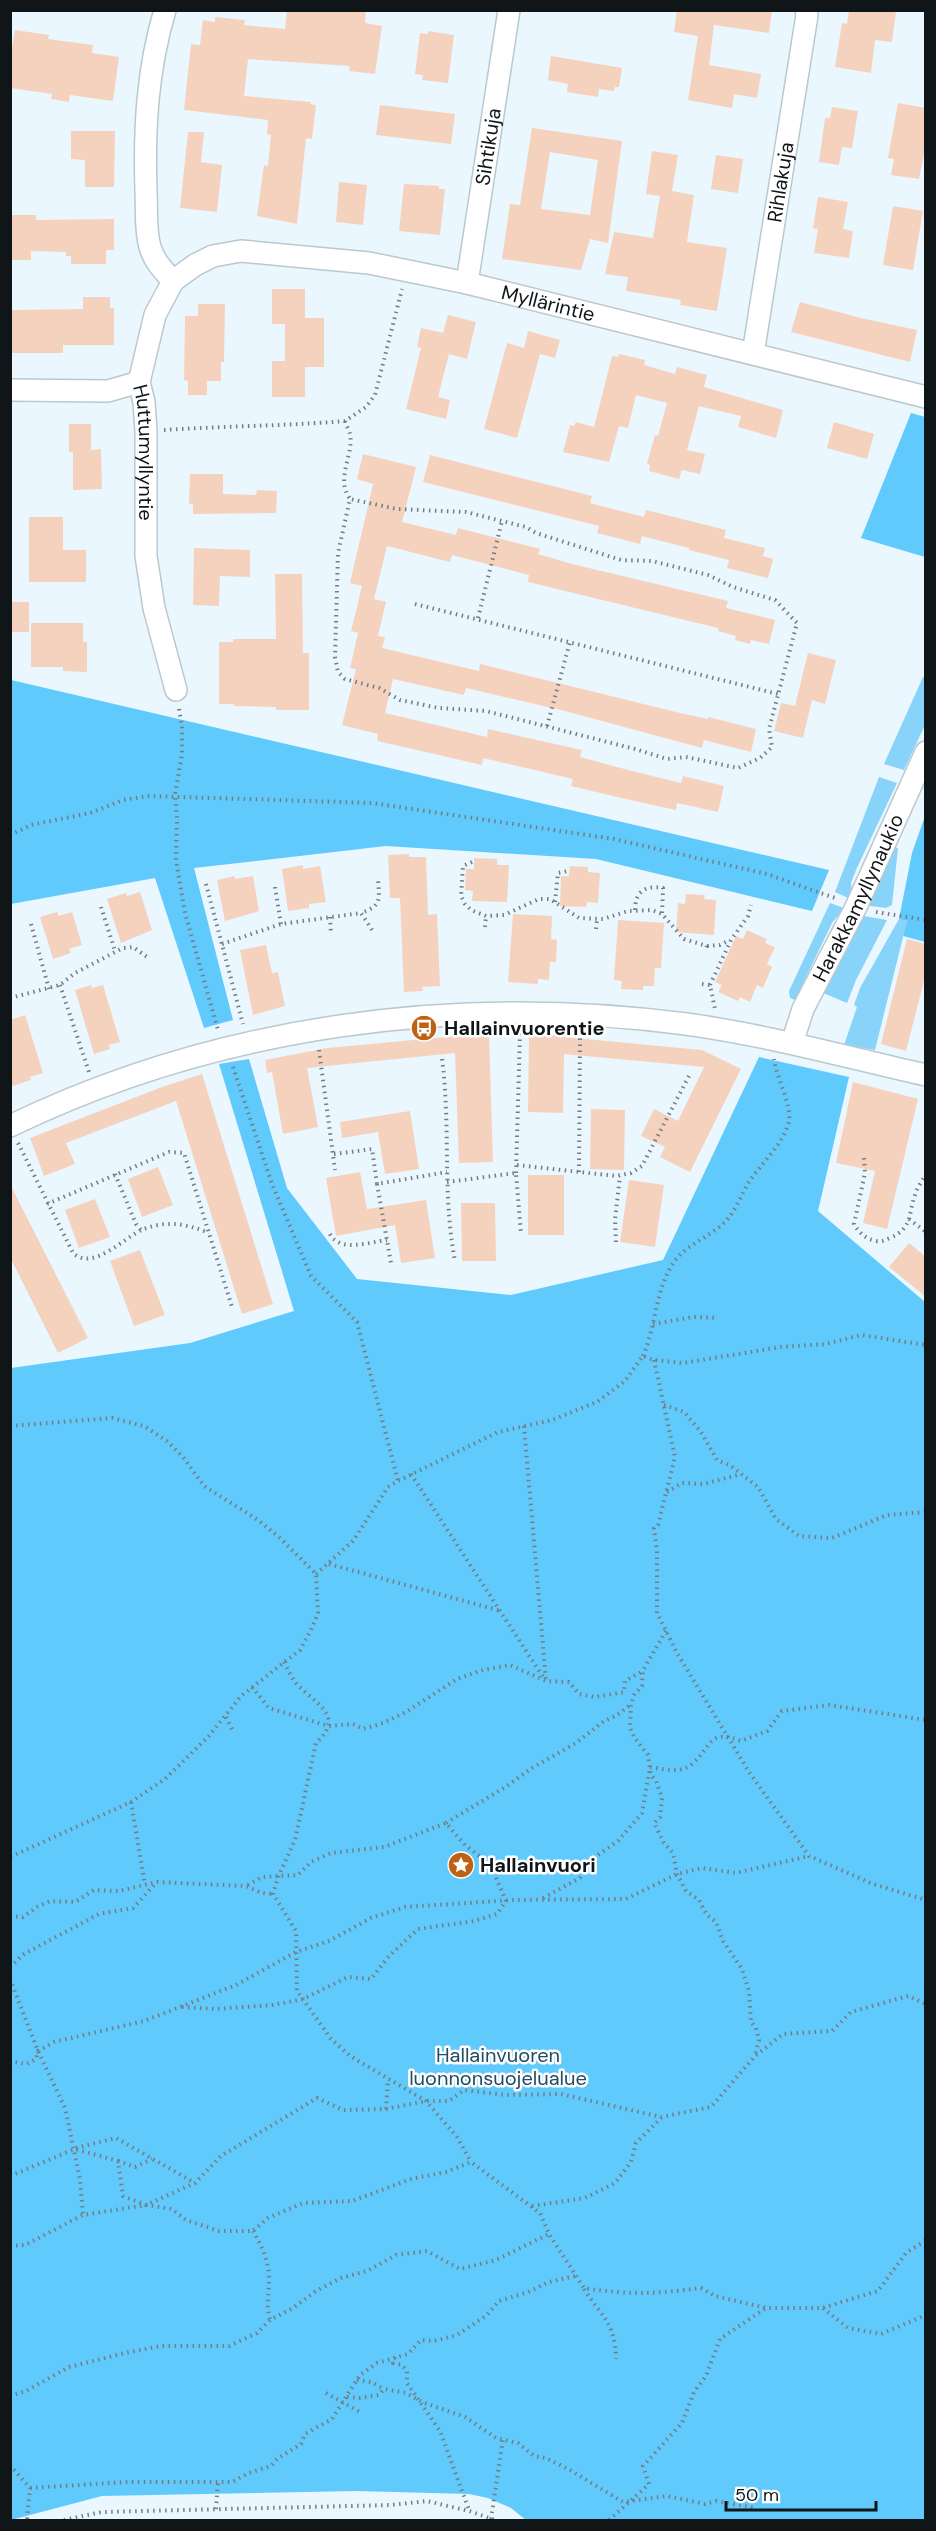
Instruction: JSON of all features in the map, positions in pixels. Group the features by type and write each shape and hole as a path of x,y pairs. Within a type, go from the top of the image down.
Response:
{"street":[{"path":"165,10 154,49 147,92 146,230 156,263 172,281"},
{"name":"Sihtikuja","path":"466,283 508,10"},
{"name":"Rihlakuja","path":"753,354 806,10"},
{"name":"Myllärintie","path":"172,281 213,256 241,251 369,263 466,283 926,398"},
{"name":"Huttumyllyntie","path":"172,281 155,315 147,339 139,382 144,402 146,431 146,556 154,608 176,690"},
{"path":"10,390 108,391 139,382"},
{"name":"Harakkamyllynaukio","path":"783,1048 856,907 926,752"},
{"path":"13,1131 123,1078 205,1052 304,1031 410,1017 470,1013 593,1016 687,1024 783,1048 926,1075"}],"path":[{"path":"146,431 345,421 366,406 375,395 407,270"},
{"path":"345,421 351,435 344,475 344,490 350,499 397,509 466,512 526,527 536,533 621,560 652,561 708,575 733,587 775,600 797,623 769,729 772,747 760,758 738,768 686,757 667,759 486,711 439,708 399,700 379,688 345,679 338,672 335,657 338,553 350,499"},
{"path":"477,618 502,521"},
{"path":"415,604 778,694"},
{"path":"547,726 570,642"},
{"path":"176,690 182,726 182,754 175,795 176,860 185,913 216,1028 224,1036"},
{"path":"10,835 31,825 90,813 123,800 175,795 249,800 372,803 614,839 767,874 828,895"},
{"path":"471,862 463,866 461,896 471,910 486,916 504,915 539,899 555,902 579,918 597,920 635,910 652,910 662,914 684,939 706,948 731,940"},
{"path":"555,902 558,873 568,871"},
{"path":"222,944 281,924 361,913 376,906 379,902 378,878"},
{"path":"206,884 240,1016"},
{"path":"275,887 281,924"},
{"path":"635,910 635,900 640,892 646,888 663,888 662,914"},
{"path":"715,1010 710,985 731,940 744,924 751,905"},
{"path":"101,907 115,951"},
{"path":"870,910 926,920"},
{"path":"361,913 372,930"},
{"path":"486,916 486,927"},
{"path":"330,917 331,934"},
{"path":"596,929 597,920"},
{"path":"31,924 49,989"},
{"path":"10,998 60,985 75,973 115,951 133,947 150,959"},
{"path":"702,984 710,985"},
{"path":"60,985 87,1066"},
{"path":"520,1024 516,1173 521,1234"},
{"path":"579,1172 581,1026"},
{"path":"318,1040 335,1170"},
{"path":"316,1574 353,1541 388,1487 398,1480 498,1432 552,1420 597,1402 626,1381 643,1356 651,1338 655,1311 672,1265 692,1244 726,1221 749,1181 771,1155 789,1122 789,1113 776,1071 783,1048"},
{"path":"442,1059 447,1097 449,1229 455,1261"},
{"path":"232,1064 272,1184 311,1276 357,1322 398,1480"},
{"path":"517,1165 620,1176 631,1173 642,1166 690,1074"},
{"path":"13,1131 72,1253 78,1258 85,1259 121,1246 141,1230 175,1223 189,1225 209,1233"},
{"path":"334,1154 372,1149 392,1263"},
{"path":"47,1204 169,1152 184,1153 232,1307"},
{"path":"864,1158 865,1173 854,1224 858,1230 874,1241 881,1241 900,1233 909,1219 914,1197 926,1174"},
{"path":"377,1184 447,1172"},
{"path":"447,1182 516,1173"},
{"path":"115,1174 136,1224 141,1230"},
{"path":"616,1242 615,1220 620,1176"},
{"path":"909,1219 926,1232"},
{"path":"330,1234 342,1245 387,1239"},
{"path":"653,1324 693,1317 718,1318"},
{"path":"643,1356 654,1360 683,1363 781,1347 826,1344 861,1335 926,1345"},
{"path":"654,1360 675,1456 658,1525 654,1528 657,1552 657,1613 677,1653 749,1772 809,1856 873,1884 926,1900"},
{"path":"664,1404 684,1412 701,1432 717,1460 731,1466 758,1486 776,1519 800,1536 832,1538 887,1515 926,1512"},
{"path":"10,1426 112,1418 144,1426 167,1441 183,1457 204,1486 265,1526 316,1574 318,1613 300,1650 242,1696 226,1717 165,1779 131,1802 82,1822 13,1857 10,1862"},
{"path":"524,1426 546,1681"},
{"path":"411,1474 546,1681"},
{"path":"667,1492 682,1483 704,1484 742,1474"},
{"path":"328,1564 501,1611"},
{"path":"666,1631 643,1670 642,1686 634,1695 631,1705 630,1728 633,1737 648,1755 650,1767 663,1798 660,1817 654,1823 664,1843 673,1853 677,1874 686,1891 699,1900 707,1915 716,1922 723,1941 742,1969 749,1991 751,2022 756,2028 759,2040 755,2056"},
{"path":"284,1662 296,1683 319,1702 326,1713 329,1726 316,1743 295,1840 278,1876 273,1894 296,1931 297,1991 331,2039 350,2056 426,2101 458,2137 471,2162 540,2213 549,2234 575,2276 605,2315 612,2328 616,2344 616,2359"},
{"path":"252,1687 268,1708 329,1726 353,1724 363,1729 406,1712 457,1678 483,1670 510,1665 546,1681 569,1682 579,1694 604,1696 624,1692 625,1681 643,1670"},
{"path":"246,1886 262,1877 298,1875 311,1862 331,1853 384,1847 446,1823 576,1743 604,1721 616,1716 631,1705"},
{"path":"650,1767 674,1771 691,1766 711,1739 728,1736 741,1741 768,1731 782,1711 829,1705 926,1720"},
{"path":"226,1717 233,1731"},
{"path":"540,1899 580,1878 592,1859 618,1841 642,1813 650,1767"},
{"path":"131,1802 145,1885"},
{"path":"446,1823 465,1845 490,1864 506,1901"},
{"path":"10,2064 14,2062 27,2064 36,2059 38,2051 54,2042 144,2021 236,1985 296,1952 329,1941 371,1917 405,1907 540,1899 627,1899 677,1874 702,1868 735,1873 809,1856"},
{"path":"10,1916 22,1917 37,1906 50,1901 75,1902 94,1890 119,1891 157,1882 246,1886 262,1893 273,1894"},
{"path":"10,1968 24,1953 99,1914 133,1908 157,1882"},
{"path":"180,2007 215,2009 273,2005 303,1999 348,1977 371,1979 389,1956 418,1929 474,1922 497,1914 506,1901"},
{"path":"10,1979 38,2051 65,2108 80,2180 82,2215"},
{"path":"10,1996 16,1996"},
{"path":"10,2246 25,2245 82,2215 146,2205 195,2183 221,2156 317,2098 343,2110 386,2109 426,2101 449,2101 464,2090 506,2095 561,2094 661,2117 711,2107 755,2056 783,2034 832,2031 851,2012 908,1996 926,2004"},
{"path":"386,2109 388,2079"},
{"path":"532,2206 585,2198 615,2183 631,2162 636,2143 661,2117"},
{"path":"10,2176 75,2149 116,2138 195,2183"},
{"path":"75,2149 135,2167 152,2159"},
{"path":"118,2162 123,2196 146,2205 172,2209 186,2220 219,2231 253,2230 268,2218 303,2203 352,2200 411,2179 446,2172 471,2162"},
{"path":"253,2230 262,2245 269,2275 267,2301 270,2320"},
{"path":"10,2396 26,2391 69,2367 125,2353 161,2346 229,2346 258,2333 270,2320 324,2287 341,2278 367,2271 396,2255 427,2250 460,2269 496,2260 549,2234"},
{"path":"584,2288 615,2293 655,2294 701,2288 714,2296 766,2308 822,2308 878,2291 906,2253 926,2240"},
{"path":"402,2365 408,2354 421,2340 434,2341 457,2335 487,2315 499,2301 528,2292 549,2282 575,2276"},
{"path":"609,2520 649,2484 643,2466 682,2423 694,2392 706,2376 720,2339 766,2308"},
{"path":"822,2308 848,2328 882,2334 926,2315"},
{"path":"30,2488 126,2482 232,2482 249,2473 271,2466 277,2459 301,2444 304,2434 332,2419 357,2380 377,2363 408,2354"},
{"path":"395,2357 393,2363 402,2365 407,2371 407,2383 440,2431 469,2511"},
{"path":"357,2380 406,2393 422,2402 465,2417 496,2438 518,2443 534,2456 546,2458 570,2470 623,2502 667,2496 705,2504 716,2501 756,2508"},
{"path":"346,2397 360,2398 379,2395 384,2389"},
{"path":"326,2393 360,2412"},
{"path":"64,2520 102,2512 392,2505 426,2501 469,2511 493,2520 503,2439"},
{"path":"10,2465 30,2488 27,2520"},
{"path":"216,2509 218,2482"}],"shaded area":[{"path":"923,677 925,678 925,725 904,770 884,764"},
{"path":"879,777 897,783 856,870 851,883 852,895 848,898 835,892"},
{"path":"891,847 898,848 892,905 886,908 863,905"},
{"path":"830,903 844,908 832,923 795,1000 790,998 789,991"},
{"path":"858,915 887,920 856,980 847,1003 821,992"},
{"path":"899,919 907,921 875,1050 844,1045 857,1007 854,1005 860,988"}],"green space":[{"path":"911,413 925,417 925,557 861,538"},
{"path":"11,680 829,870 812,911 596,859 386,846 194,868 233,1020 204,1028 155,878 11,904"},
{"path":"925,816 925,942 903,936 907,921 899,919 912,853"},
{"name":"Hallainvuoren luonnonsuojelualue","path":"759,1057 849,1077 818,1211 925,1302 925,2520 526,2520 511,2508 488,2498 469,2494 357,2491 102,2496 11,2520 11,1368 190,1343 294,1311 219,1064 249,1059 287,1188 357,1279 511,1295 663,1260"}],"building":[{"path":"287,10 366,10 365,23 382,26 375,74 349,71 350,66 248,59 244,96 311,102 310,104 316,105 312,139 306,138 297,224 257,216 264,165 268,166 271,135 267,134 268,120 184,110 191,44 200,45 203,20 215,22 215,17 245,20 244,25 285,29"},
{"path":"677,10 772,10 769,33 714,25 709,65 761,74 757,98 734,94 732,108 688,100 698,36 674,32"},
{"path":"849,10 896,12 892,42 875,40 871,73 835,67 842,23 847,24"},
{"path":"15,30 49,35 48,39 93,45 92,53 119,57 113,101 70,95 69,102 51,99 52,94 10,88 10,60"},
{"path":"428,31 454,35 448,83 422,80 423,75 415,74 420,33 428,34"},
{"path":"551,56 622,68 619,87 615,87 614,91 599,89 598,97 567,92 568,84 548,80"},
{"path":"898,103 926,108 926,143 919,179 891,175 894,159 888,158"},
{"path":"380,105 455,114 451,144 376,135"},
{"path":"832,107 858,111 852,148 842,147 839,165 819,162 825,118 830,118"},
{"path":"532,128 622,141 608,243 590,239 581,270 502,259 510,204 520,205","holes":["550,152 598,160 590,215 541,209"]},
{"path":"71,131 115,131 114,187 85,187 85,160 71,159"},
{"path":"188,132 204,132 201,162 222,165 217,212 180,208"},
{"path":"652,151 678,155 672,191 694,195 687,242 727,248 717,311 680,305 681,300 626,291 628,277 605,274 614,232 653,238 660,196 646,194"},
{"path":"716,155 743,159 738,193 711,189"},
{"path":"339,182 367,185 363,225 336,222"},
{"path":"404,184 439,186 439,189 445,189 440,235 399,231"},
{"path":"818,197 848,202 843,229 853,231 849,258 814,253 818,229 813,228"},
{"path":"893,206 923,211 913,270 883,265"},
{"path":"10,215 36,215 36,220 114,219 114,250 106,250 106,264 71,264 71,256 66,256 66,252 31,251 31,260 10,260"},
{"path":"272,289 305,289 305,318 324,318 324,367 305,367 305,397 272,397 272,361 285,361 285,324 272,324"},
{"path":"83,297 110,297 110,308 114,308 114,345 63,345 63,353 10,353 10,310 83,309"},
{"path":"800,302 917,330 910,362 791,332"},
{"path":"198,304 225,304 224,362 221,362 221,381 207,381 207,395 188,395 188,381 184,380 185,316 198,316"},
{"path":"448,315 476,322 467,359 449,354 438,397 450,400 446,419 406,409 421,348 417,347 421,328 443,333"},
{"path":"528,331 560,340 555,358 540,354 517,438 484,429 507,343 524,348"},
{"path":"619,354 645,360 644,365 675,374 677,367 707,375 704,387 783,410 776,438 738,427 741,416 699,406 687,450 705,454 700,474 682,470 679,479 649,471 650,465 647,464 667,403 636,395 628,428 619,426 609,462 563,452 570,425 574,426 576,422 594,427 612,356 618,357"},
{"path":"834,422 874,434 867,459 827,448"},
{"path":"69,424 91,424 91,450 101,449 102,489 73,490 73,452 69,452"},
{"path":"363,454 416,467 402,522 456,535 458,528 540,549 538,554 728,601 726,608 775,620 769,644 751,640 750,644 735,640 736,636 718,631 718,628 528,582 529,575 452,555 450,562 387,546 374,599 386,602 378,636 385,637 382,648 479,671 480,664 756,729 751,752 704,740 702,748 561,710 466,688 464,695 393,679 385,713 487,737 488,729 582,750 580,757 681,783 683,776 724,786 718,812 677,803 676,810 626,799 571,786 573,779 483,758 482,765 377,741 378,734 342,725 356,669 350,668 358,633 351,631 362,586 350,583 373,484 357,479"},
{"path":"430,455 592,496 590,503 644,517 646,510 726,530 724,538 765,548 763,556 773,559 768,578 727,568 729,560 689,550 689,548 642,536 640,544 597,533 599,526 423,482"},
{"path":"190,474 223,474 223,494 256,495 257,490 277,491 276,513 193,514 193,504 189,504"},
{"path":"29,517 63,517 63,550 86,550 86,582 29,582"},
{"path":"194,548 250,550 250,577 220,576 219,606 193,605"},
{"path":"275,574 302,574 303,653 309,653 309,710 276,710 276,707 219,704 219,642 233,642 233,639 276,639"},
{"path":"11,602 29,602 29,632 11,632"},
{"path":"31,623 83,623 83,642 87,642 87,672 63,671 63,667 31,667"},
{"path":"808,653 836,660 825,704 812,700 803,738 774,731 781,703 795,706"},
{"path":"409,854 409,857 426,857 428,915 437,914 440,986 422,987 423,991 404,992 400,898 390,898 388,855"},
{"path":"474,858 497,859 497,865 509,865 507,902 472,901 473,891 465,890 466,869 474,869"},
{"path":"303,865 303,869 320,866 326,902 309,904 309,908 288,911 282,869"},
{"path":"570,866 588,867 588,872 600,873 598,903 587,902 586,907 560,906 561,876 569,876"},
{"path":"235,876 235,879 253,876 259,911 225,921 217,880"},
{"path":"140,892 152,930 121,943 107,899 126,893 127,896"},
{"path":"686,894 705,895 704,899 716,900 714,935 676,932 678,903 685,904"},
{"path":"57,912 59,916 72,912 82,945 69,949 71,953 53,959 40,917"},
{"path":"513,914 552,916 551,939 557,940 556,962 550,962 549,980 538,979 538,984 508,982"},
{"path":"618,920 664,923 661,968 655,968 654,986 643,986 643,990 621,989 622,981 614,980"},
{"path":"747,930 767,939 765,943 775,947 767,964 772,967 763,988 757,985 750,1002 740,997 738,1001 718,992 722,985 715,982 736,936 743,939"},
{"path":"907,939 926,944 926,973 906,1051 881,1044"},
{"path":"266,945 272,973 278,972 285,1006 253,1015 240,950"},
{"path":"91,985 92,988 103,985 120,1042 109,1045 110,1049 94,1054 75,990"},
{"path":"25,1015 43,1073 10,1087 10,1020"},
{"path":"489,1033 493,1162 459,1163 455,1053 307,1068 318,1127 283,1134 272,1072 267,1073 265,1060 327,1048"},
{"path":"529,1034 565,1035 564,1037 702,1050 741,1069 690,1172 660,1157 665,1147 641,1136 654,1109 678,1121 704,1067 564,1054 563,1113 528,1112"},
{"path":"202,1074 273,1304 242,1314 176,1101 66,1143 75,1164 44,1176 30,1138"},
{"path":"853,1082 918,1099 887,1229 863,1223 875,1171 836,1163"},
{"path":"591,1109 625,1110 624,1170 590,1169"},
{"path":"410,1111 419,1169 385,1174 378,1132 342,1138 340,1122"},
{"path":"158,1167 173,1205 142,1217 128,1179"},
{"path":"360,1172 367,1209 426,1200 435,1258 401,1263 395,1225 336,1236 326,1178"},
{"path":"528,1175 564,1175 564,1235 528,1235"},
{"path":"629,1180 664,1185 655,1247 620,1242"},
{"path":"10,1184 88,1338 58,1353 10,1257"},
{"path":"95,1199 110,1237 79,1248 65,1210"},
{"path":"461,1203 495,1203 496,1261 462,1261"},
{"path":"909,1243 926,1257 926,1297 889,1267"},
{"path":"140,1250 165,1315 134,1326 110,1261"}],"place":[{"name":"Hallainvuorentie","path":"424,1028"},
{"name":"Hallainvuori","path":"461,1865"}]}
